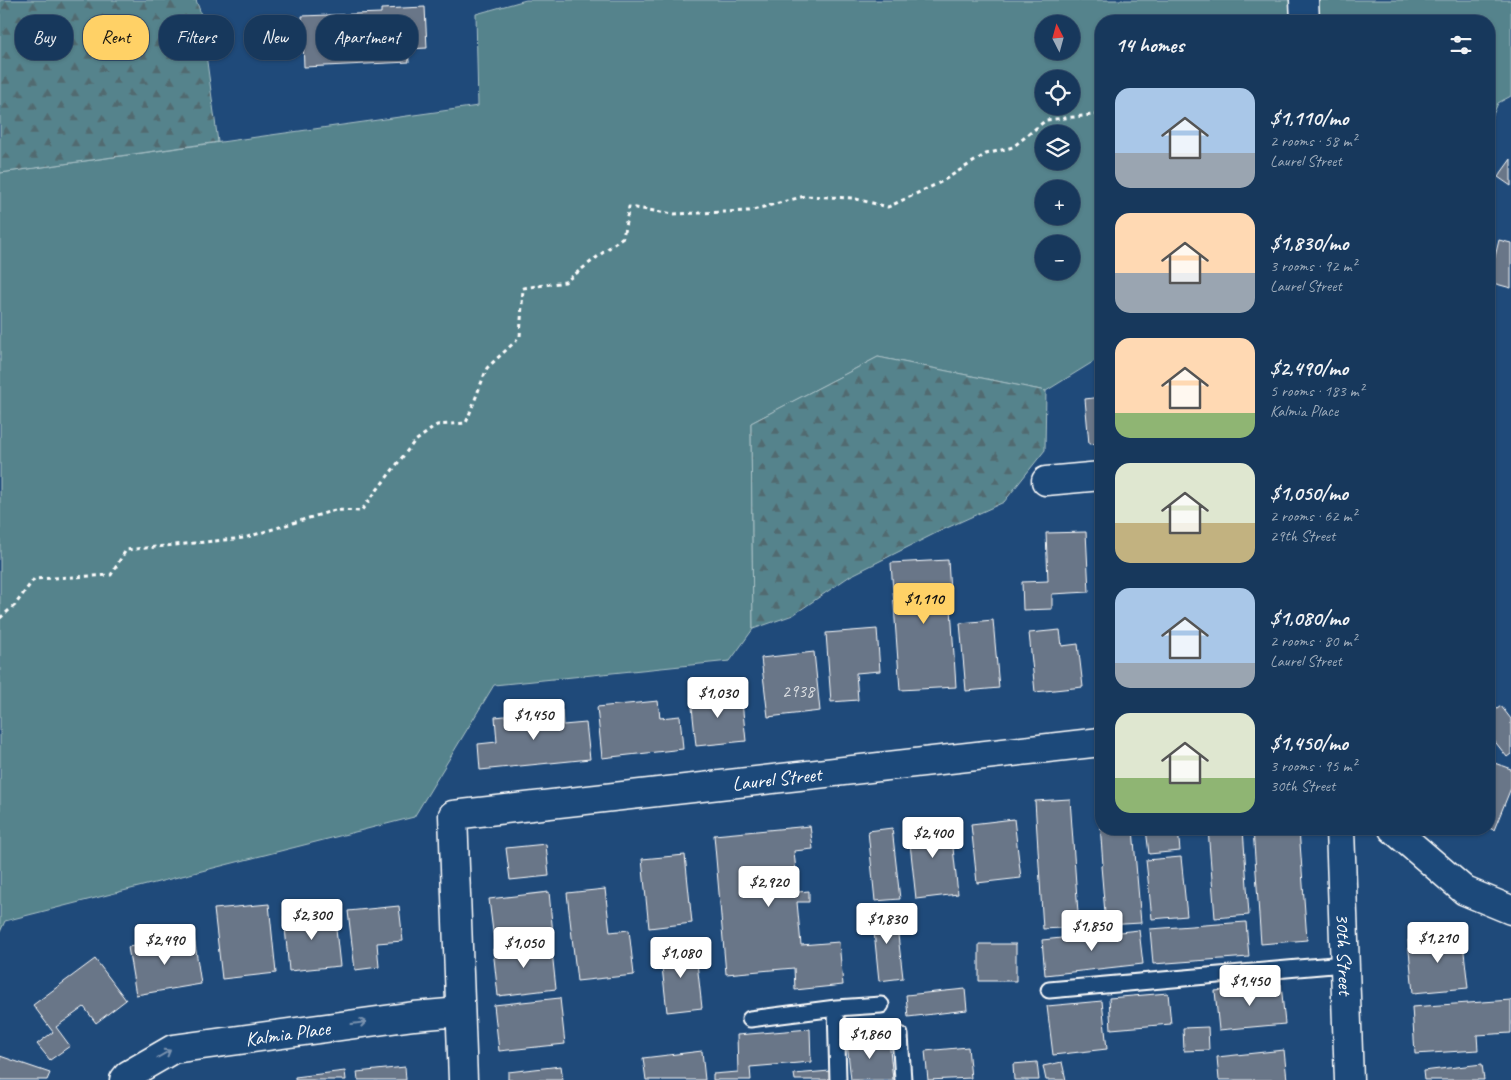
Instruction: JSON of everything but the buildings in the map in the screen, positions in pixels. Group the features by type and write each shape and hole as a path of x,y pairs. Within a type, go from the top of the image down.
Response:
{"street":[{"path":"1304,0 1305,15"},
{"path":"1046,480 1095,476"},
{"name":"Laurel Street","path":"460,1012 453,815 1095,743"},
{"name":"30th Street","path":"1340,835 1349,1080"},
{"path":"1400,835 1465,892 1511,910"},
{"path":"460,1012 463,1080"},
{"name":"Kalmia Place","path":"124,1080 128,1074 173,1049 414,1016 460,1012"}],"lane":[{"path":"1049,990 1344,964"},
{"path":"750,1019 836,1008 882,1005"},
{"path":"836,1008 838,1080"},
{"path":"837,1033 889,1032 900,1036 903,1080"}],"path":[{"path":"0,618 15,606 34,578 111,575 126,550 244,538 335,510 361,511 414,442 437,425 466,423 487,368 520,337 523,288 565,282 623,237 629,207 674,214 749,211 805,196 852,198 888,207 941,182 986,154 1013,147 1046,120 1095,115"}],"green space":[{"path":"0,0 196,0 201,15 159,15 159,60 207,60 218,142 0,173"},
{"path":"526,0 1511,0 1511,96 1498,103 1495,110 1495,15 1095,15 1095,361 1046,391 878,357 751,423 753,629 730,661 494,685 414,817 5,921 0,932 0,173 478,106 476,14"},
{"path":"878,357 1046,391 1045,450 1004,502 938,532 850,576 793,615 753,629 751,423"}]}
